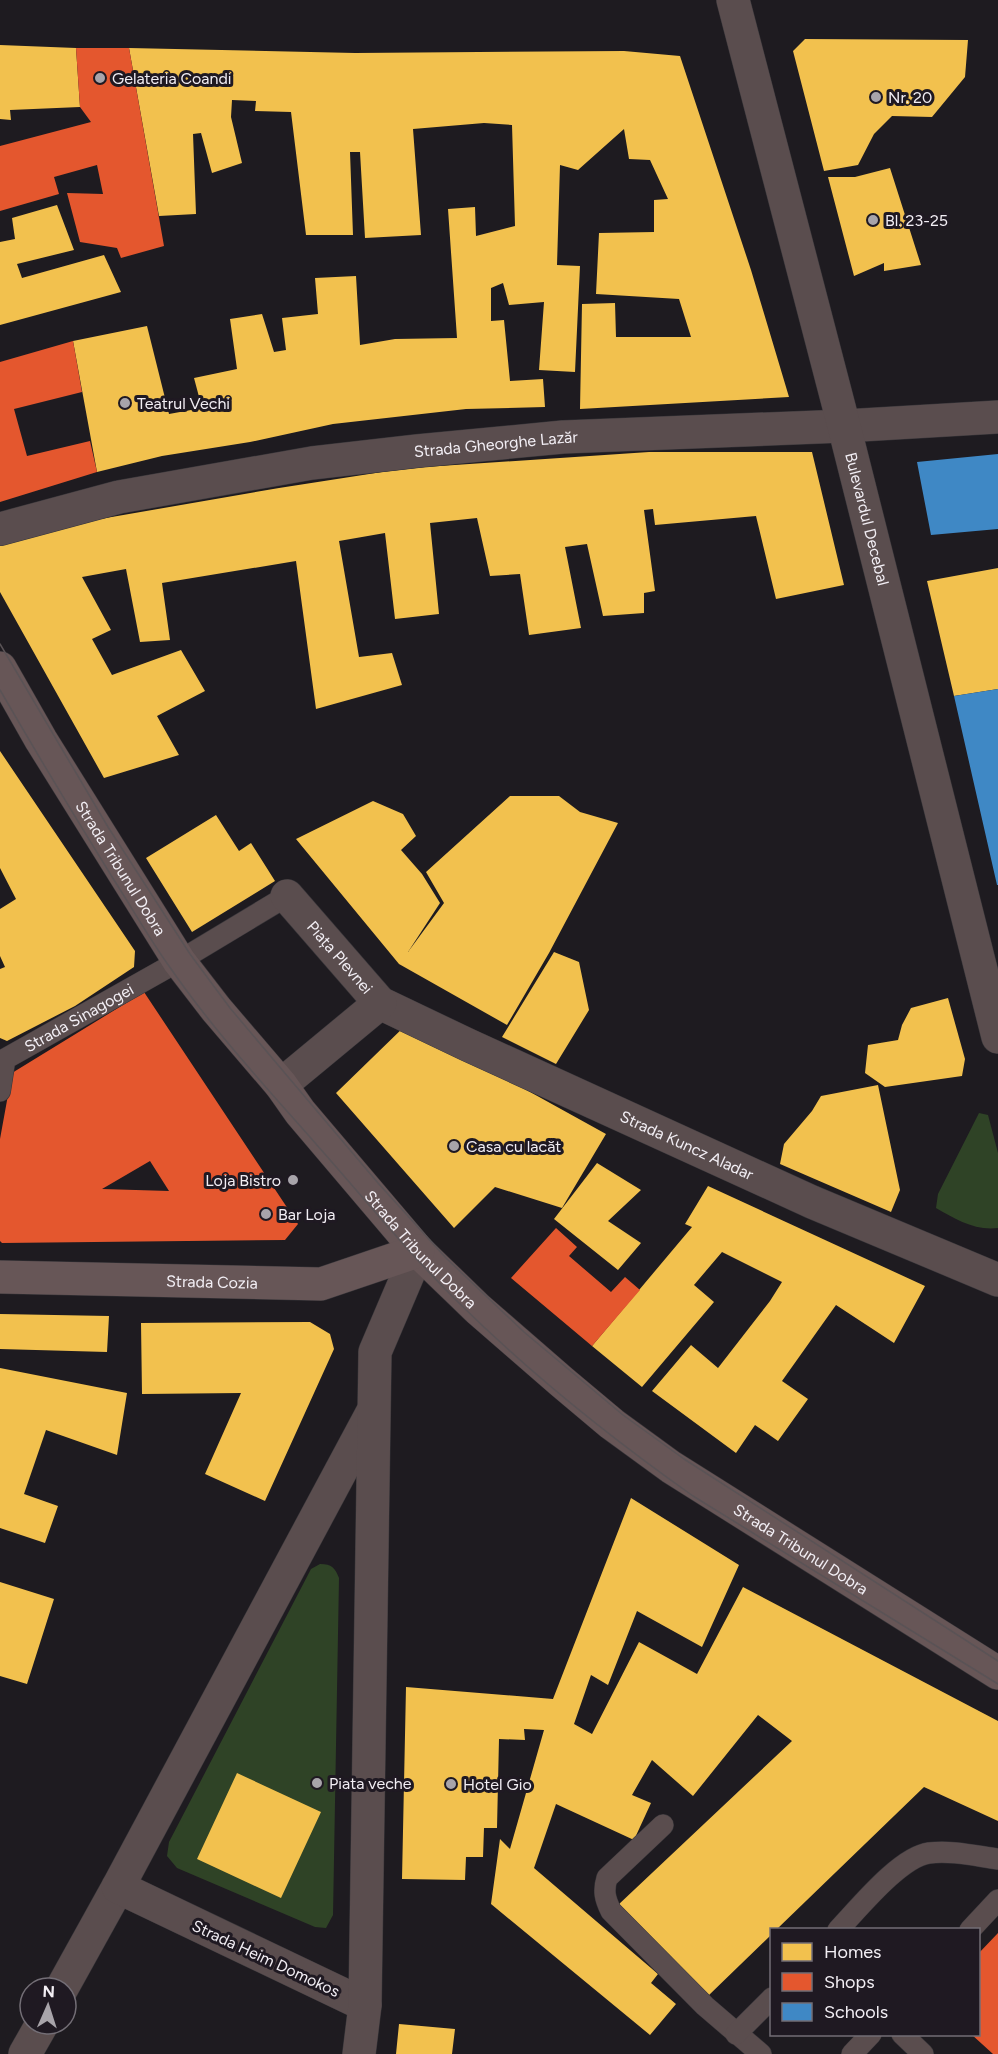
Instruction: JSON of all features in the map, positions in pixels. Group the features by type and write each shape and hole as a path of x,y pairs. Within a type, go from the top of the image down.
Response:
{"main road":[{"name":"Strada Tribunul Dobra","path":"0,668 41,740 179,961 216,1009 281,1084 300,1112 418,1251 478,1310 562,1382 612,1424 671,1467 998,1673"},
{"name":"Strada Cozia","path":"0,1276 321,1284 418,1251"}],"street":[{"name":"Bulevardul Decebal","path":"733,0 844,426 998,1037"},
{"name":"Strada Gheorghe Lazăr","path":"0,529 118,497 312,463 563,437 844,426 998,417"},
{"name":"Piața Plevnei","path":"281,1084 380,1003 287,896"},
{"name":"Strada Kuncz Aladar","path":"380,1003 812,1202 998,1280"},
{"name":"Strada Heim Domokos","path":"372,1413 118,1887 365,2005 372,1413 375,1352 418,1251"},
{"path":"69,1976 118,1887"},
{"path":"359,2054 365,2005"},
{"path":"25,2054 35,2036"}],"lane":[{"path":"179,961 287,896"},
{"name":"Strada Sinagogei","path":"0,1090 5,1059 179,961"},
{"path":"663,1825 607,1878 603,1888 606,1900 611,1911 705,2006 761,2054"},
{"path":"839,1928 903,1864 918,1855 949,1853 998,1858"},
{"path":"971,1928 998,1900"},
{"path":"736,2034 770,1999"},
{"path":"852,2054 869,2036"},
{"path":"904,2036 923,2054"}],"green space":[{"path":"979,1113 988,1115 998,1153 998,1228 973,1226 936,1208 938,1194"},
{"path":"320,1564 332,1567 339,1578 333,1915 326,1928 315,1927 177,1868 167,1856 169,1842 311,1569"}],"building: Homes":[{"name":"Nr. 20","path":"805,39 968,40 965,77 932,117 892,116 874,134 858,165 824,171 793,51"},
{"path":"0,45 76,48 80,107 10,110 11,120 0,119"},
{"path":"129,48 355,53 624,51 680,56 751,270 789,397 580,409 582,304 615,303 616,337 691,337 679,299 596,294 599,233 654,232 654,200 668,199 650,160 629,159 624,129 578,170 560,165 557,265 580,266 575,372 539,370 544,302 509,305 503,283 491,288 491,321 504,320 510,381 543,379 545,407 466,409 333,424 250,442 162,456 97,472 73,341 147,326 169,414 202,408 194,378 237,369 230,319 262,314 274,352 286,350 282,318 318,314 315,278 356,276 360,345 395,339 457,338 448,209 475,207 476,236 515,226 512,125 484,123 413,129 421,235 365,238 360,152 350,152 353,235 306,235 291,112 255,111 256,101 232,100 231,117 242,163 212,173 201,133 193,134 196,214 159,216"},
{"name":"Bl. 23-25","path":"890,168 921,265 884,271 884,263 854,276 828,177 855,177"},
{"path":"57,205 74,250 17,264 22,278 104,255 121,292 0,325 0,242 15,239 12,218"},
{"path":"649,452 812,452 844,585 776,599 756,516 655,525 653,509 644,510 655,591 644,593 644,613 603,616 587,544 565,547 581,628 529,635 520,574 490,576 477,518 430,523 439,614 395,619 385,533 339,541 359,657 392,653 402,685 316,709 296,561 162,583 170,640 140,642 126,569 82,577 111,630 92,639 112,675 181,650 205,691 157,716 179,755 104,778 0,592 0,542 54,527 382,472"},
{"path":"998,568 998,689 954,696 927,581"},
{"path":"0,751 135,951 134,967 75,1006 7,1041 0,1038 0,969 5,967 0,956 0,909 16,899 0,868"},
{"path":"510,796 559,796 580,812 618,823 549,953 507,1025 399,964 296,839 373,801 403,814 416,836 401,850 422,874 440,903 408,952 444,903 426,872"},
{"path":"216,815 239,851 251,843 275,881 192,932 146,858"},
{"path":"554,952 579,962 589,1010 556,1064 502,1037"},
{"path":"948,998 965,1059 962,1076 885,1087 865,1073 868,1045 898,1040 902,1025 911,1008"},
{"name":"Casa cu lacăt","path":"407,1024 606,1134 562,1208 495,1187 454,1228 336,1093"},
{"path":"878,1085 900,1190 891,1212 780,1164 784,1144 812,1111 821,1096"},
{"path":"597,1163 641,1190 608,1221 641,1243 618,1270 554,1219"},
{"path":"708,1186 925,1286 894,1343 836,1305 782,1381 808,1399 778,1441 755,1425 736,1453 652,1391 691,1345 718,1368 782,1282 722,1252 694,1285 714,1302 642,1387 592,1346 692,1227 685,1224"},
{"path":"0,1314 109,1316 107,1352 0,1349"},
{"path":"310,1322 330,1334 334,1349 265,1501 205,1474 241,1393 142,1394 141,1323"},
{"path":"0,1368 127,1393 117,1455 46,1430 24,1494 58,1506 45,1543 0,1528"},
{"path":"631,1498 739,1565 702,1647 637,1611 608,1685 591,1675 574,1724 592,1734 639,1642 697,1674 743,1587 998,1721 998,1821 924,1787 778,1928 770,1928 770,1936 709,1995 617,1906 792,1741 758,1715 693,1796 652,1760 632,1795 651,1803 634,1840 556,1804 534,1868 658,1974 651,1983 676,2004 650,2035 491,1904 500,1839 510,1849 544,1730 524,1729 525,1740 499,1739 497,1828 484,1828 483,1857 466,1857 465,1880 402,1879 406,1687 553,1699"},
{"path":"0,1582 54,1599 27,1684 0,1676"},
{"path":"237,1773 321,1812 281,1898 197,1859"},
{"path":"399,2024 455,2029 452,2054 396,2054"}],"building: Shops":[{"path":"76,48 129,48 164,246 121,258 117,248 80,242 67,193 103,194 97,165 54,177 59,194 0,211 0,146 91,122 80,107"},
{"path":"73,341 82,392 14,409 27,456 90,441 97,472 0,502 0,362"},
{"path":"144,992 298,1224 285,1240 2,1243 0,1241 0,1139 12,1073","holes":["150,1161 169,1191 102,1189"]},
{"path":"556,1228 577,1247 569,1256 611,1292 625,1277 640,1290 592,1346 511,1278"},
{"path":"998,1933 998,2054 993,2054 973,2036 980,2036 980,1952"}],"building: Schools":[{"path":"998,454 998,529 931,535 917,462"},
{"path":"998,689 998,885 997,885 954,696"}],"tram line":[{"path":"0,644 108,827 190,954 230,1008 378,1183 446,1258 524,1332 623,1415 684,1459 998,1661"},
{"path":"0,690 154,945 186,990 259,1079 405,1246 460,1304 515,1356 573,1405 693,1496 998,1684"}],"place":[{"name":"Gelateria Coandi","path":"100,78"},
{"name":"Nr. 20","path":"876,97"},
{"name":"Bl. 23-25","path":"873,220"},
{"name":"Teatrul Vechi","path":"125,403"},
{"name":"Casa cu lacăt","path":"454,1146"},
{"name":"Loja Bistro","path":"293,1180"},
{"name":"Bar Loja","path":"266,1214"},
{"name":"Piata veche","path":"317,1783"},
{"name":"Hotel Gio","path":"451,1784"}]}
